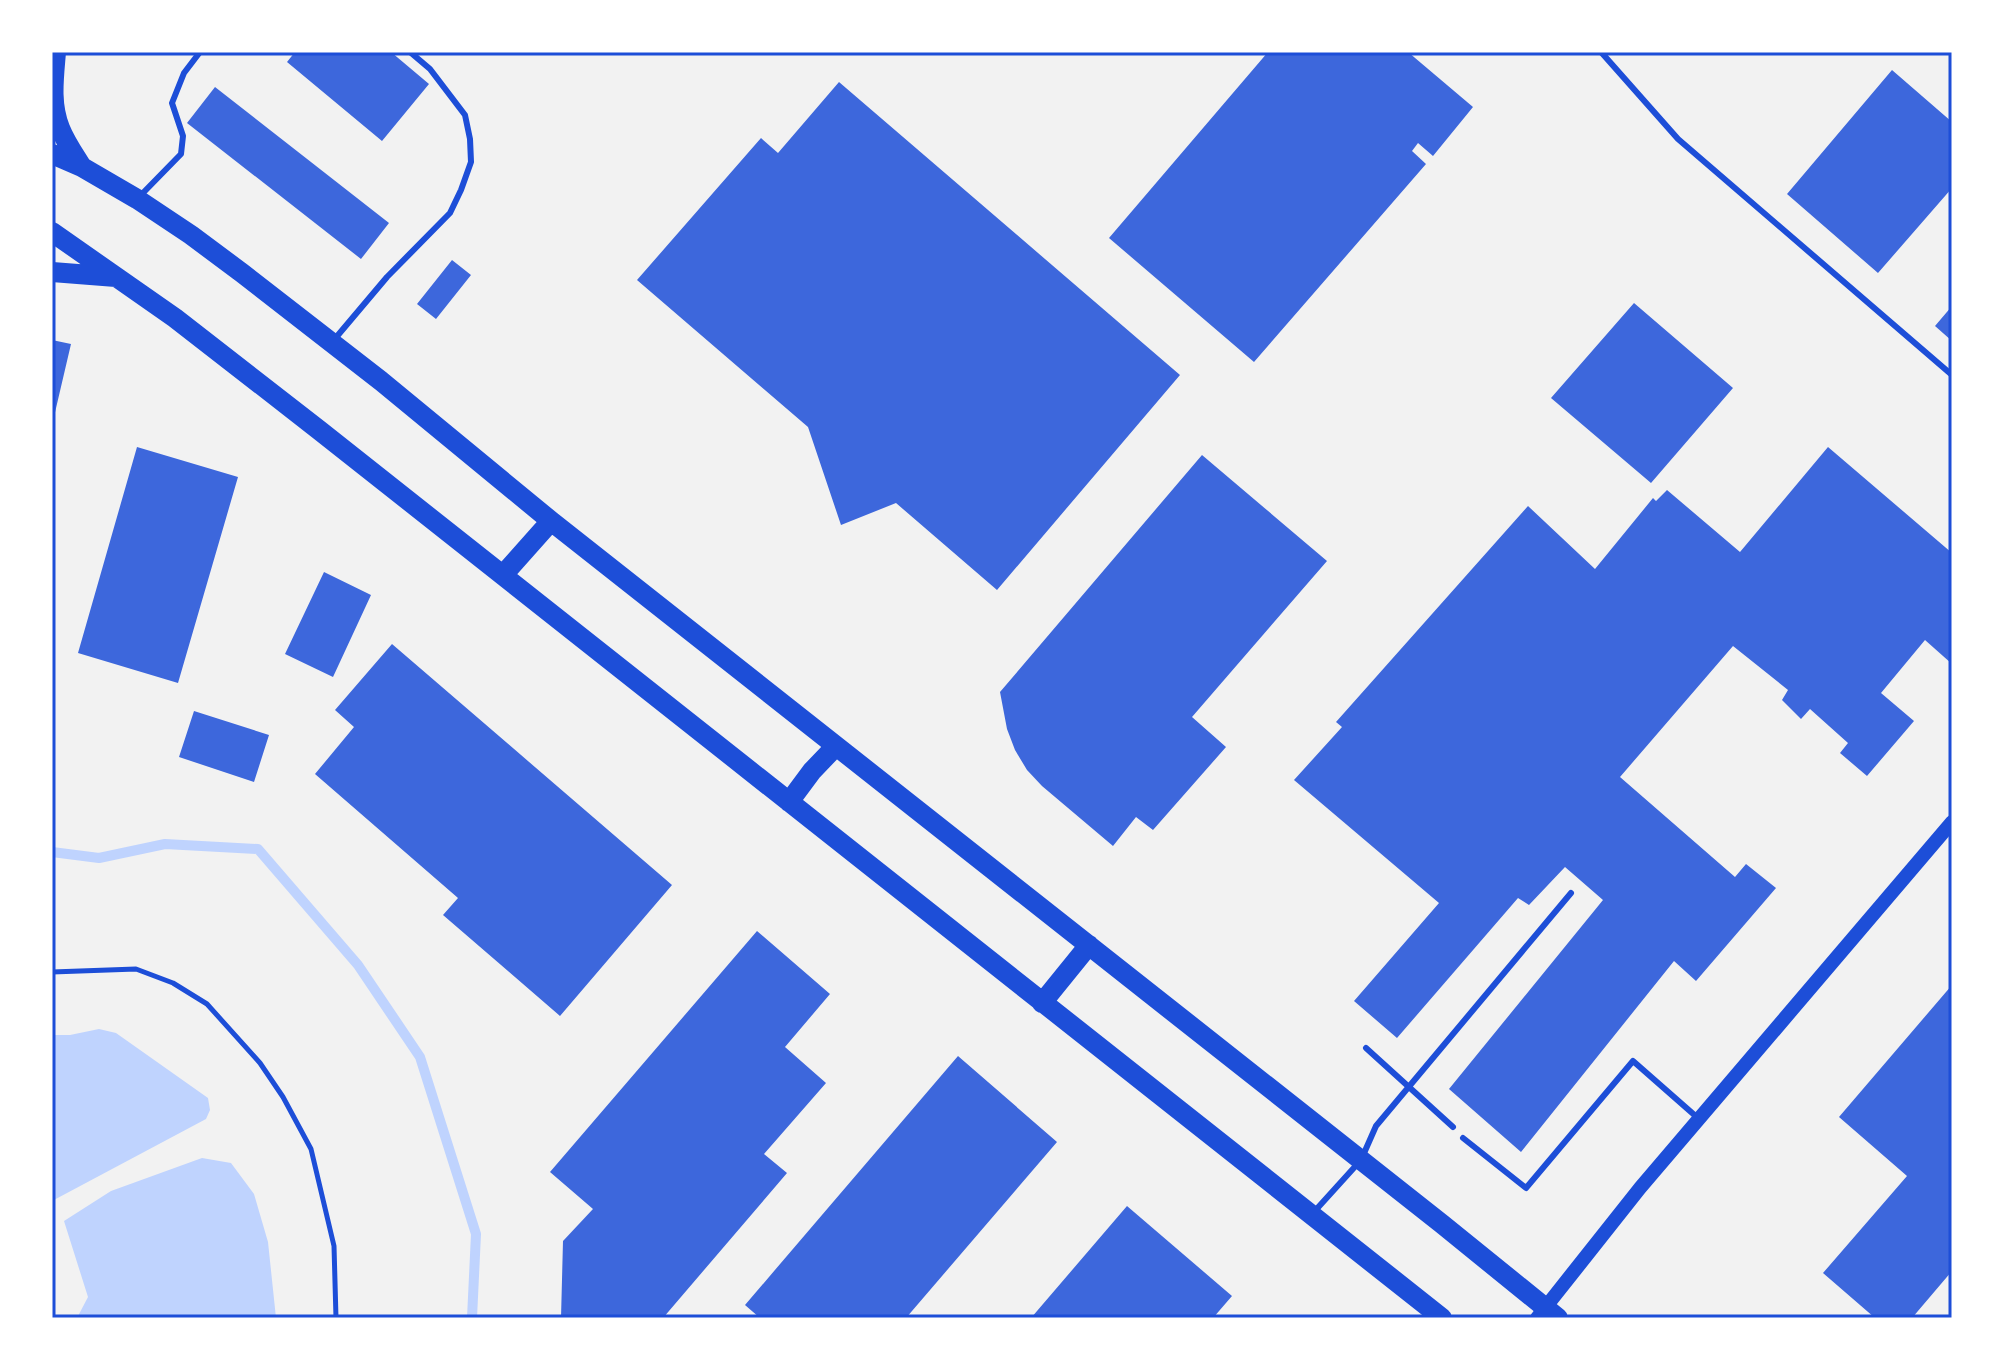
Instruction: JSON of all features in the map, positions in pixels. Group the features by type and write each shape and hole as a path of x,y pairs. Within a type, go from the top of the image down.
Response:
{"main road":[{"path":"56,52 55,110 60,129 82,167"},
{"path":"52,154 82,167 137,199 211,250 381,381 551,521 1361,1160 1546,1314"},
{"path":"52,232 199,336 1442,1318"},
{"path":"52,272 116,277"},
{"path":"503,575 551,521"},
{"path":"789,802 836,746"},
{"path":"1042,1003 1089,945"}],"street":[{"path":"1546,1314 1640,1188 1952,822"}],"lane":[{"path":"137,199 181,154 183,136 172,103 184,73 200,52"},
{"path":"332,343 387,277 450,213 471,162 465,115 430,69 410,52"},
{"path":"1601,52 1678,139 1952,375"},
{"path":"1311,1216 1361,1160 1376,1126 1571,893"},
{"path":"1366,1048 1453,1127"},
{"path":"1463,1138 1526,1188 1633,1061 1699,1119"}],"path":[{"path":"52,972 136,969 173,983 207,1004 260,1063 283,1097 311,1149 334,1246 336,1318"}],"water":[{"path":"99,1029 116,1033 208,1098 210,1110 206,1119 52,1201 52,1035"},
{"path":"202,1158 231,1163 254,1194 268,1242 276,1318 77,1318 88,1297 64,1221 111,1191"}],"building":[{"path":"295,52 391,52 429,84 382,141 287,62"},
{"path":"1268,52 1408,52 1473,107 1433,156 1418,143 1412,151 1426,164 1254,362 1109,238"},
{"path":"1892,70 1952,122 1952,188 1878,273 1787,194"},
{"path":"839,82 1180,375 997,590 896,503 841,525 808,427 637,280 761,138 778,153"},
{"path":"215,87 389,223 361,259 187,123"},
{"path":"452,260 471,275 436,319 417,304"},
{"path":"1634,303 1733,388 1651,483 1551,398"},
{"path":"1952,306 1952,341 1935,326"},
{"path":"52,340 71,344 53,421 52,420"},
{"path":"137,447 238,477 178,683 78,653"},
{"path":"1828,447 1952,553 1952,664 1925,640 1881,693 1914,721 1867,776 1840,753 1848,743 1810,709 1801,719 1782,700 1788,690 1733,646 1620,777 1735,877 1746,864 1776,888 1696,981 1674,961 1521,1152 1449,1089 1603,900 1565,867 1529,905 1518,898 1397,1038 1354,1001 1439,903 1294,780 1342,727 1336,722 1528,506 1595,569 1653,498 1656,501 1667,490 1740,552"},
{"path":"1202,455 1327,561 1192,717 1226,747 1153,830 1136,817 1113,846 1027,770 1007,729 1000,692"},
{"path":"324,572 371,595 333,677 285,654"},
{"path":"392,644 672,885 560,1016 443,915 458,898 315,774 354,727 335,710"},
{"path":"194,711 269,735 254,782 179,757"},
{"path":"757,931 830,994 785,1047 826,1083 764,1154 787,1173 663,1318 561,1318 563,1241 593,1209 550,1172"},
{"path":"1952,985 1952,1271 1912,1318 1875,1318 1823,1273 1907,1176 1839,1117"},
{"path":"958,1056 1057,1142 906,1318 760,1318 745,1305"},
{"path":"1127,1206 1232,1296 1213,1318 1031,1318"}],"waterway":[{"path":"52,852 99,858 165,844 258,849 358,965 420,1057 476,1234 472,1318"}]}
